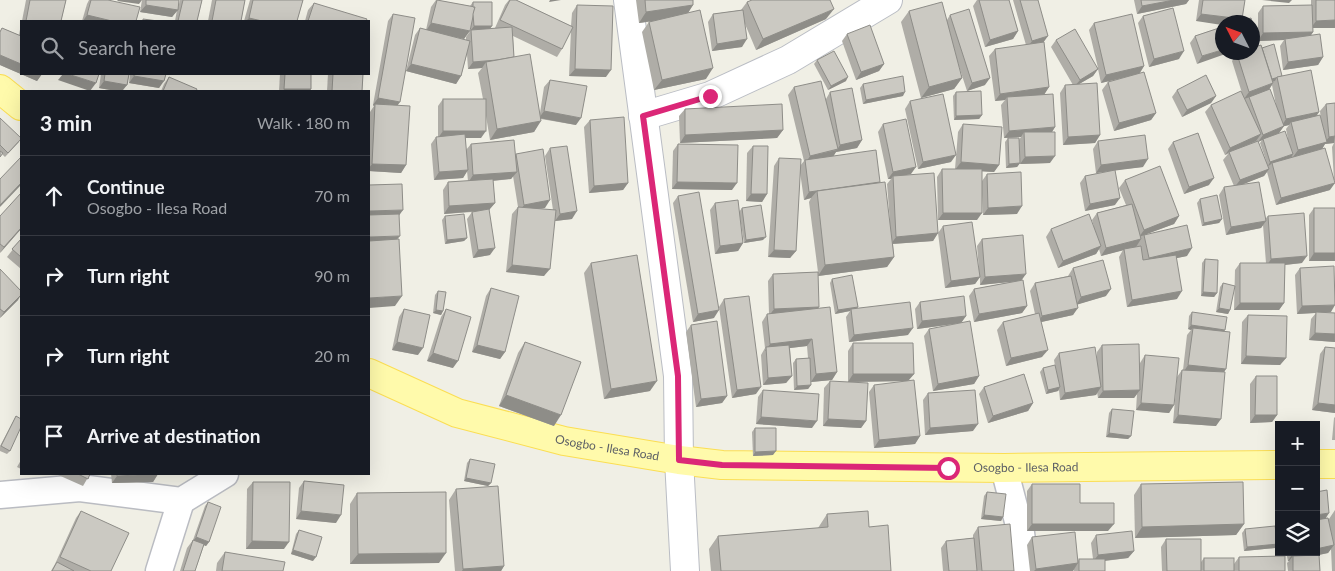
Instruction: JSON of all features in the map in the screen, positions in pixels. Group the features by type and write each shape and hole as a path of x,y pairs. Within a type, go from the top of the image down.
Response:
{"main road":[{"path":"628,0 678,376 679,460 685,571"},
{"path":"643,116 710,96 788,60 873,4"},
{"path":"0,89 20,105"},
{"name":"Osogbo - Ilesa Road","path":"370,373 457,413 564,440 679,460 722,465 1004,468 1275,465"},
{"path":"1320,464 1335,464"}],"street":[{"path":"1004,468 1021,533 1026,571"},
{"path":"0,494 80,488 181,501 223,475"},
{"path":"159,571 181,501"}],"building":[{"path":"30,0 66,0 61,20 26,20"},
{"path":"91,0 108,0 140,7 136,20 108,20 87,15"},
{"path":"146,0 179,0 178,10 146,5"},
{"path":"183,0 202,0 197,20 178,20"},
{"path":"216,0 245,0 241,20 212,20"},
{"path":"253,0 303,0 297,20 258,20 249,18"},
{"path":"437,0 475,7 470,31 431,23"},
{"path":"510,0 516,0 573,27 562,49 500,20"},
{"path":"645,0 693,0 693,5 646,12"},
{"path":"752,0 830,0 834,9 763,39 747,2"},
{"path":"979,0 1009,0 1018,31 990,40"},
{"path":"1020,0 1038,0 1048,36 1032,41"},
{"path":"1141,0 1174,0 1142,6"},
{"path":"1203,0 1245,0 1243,15 1201,14"},
{"path":"1316,0 1335,0 1335,20 1316,21"},
{"path":"473,2 492,2 492,26 474,26 473,14 475,7 473,7"},
{"path":"942,2 962,78 929,87 909,11"},
{"path":"314,3 367,19 366,20 308,20"},
{"path":"577,5 613,6 611,70 575,69"},
{"path":"1312,5 1313,32 1263,33 1263,6"},
{"path":"1173,8 1184,51 1154,59 1143,16"},
{"path":"969,9 990,78 972,83 950,15"},
{"path":"700,10 713,68 662,80 649,22"},
{"path":"743,10 747,39 717,44 713,14"},
{"path":"393,14 415,18 400,102 378,98"},
{"path":"1132,14 1144,66 1106,75 1094,23"},
{"path":"870,25 884,64 861,72 847,34"},
{"path":"512,27 514,57 473,62 471,30"},
{"path":"2,28 20,36 20,64 0,55 0,32"},
{"path":"420,28 470,41 461,76 411,64"},
{"path":"1075,29 1098,69 1080,80 1056,40"},
{"path":"1215,29 1215,52 1202,56 1195,36"},
{"path":"1320,34 1323,57 1288,62 1285,39"},
{"path":"1044,42 1049,87 1000,94 995,49"},
{"path":"1274,44 1282,76 1272,79 1262,48"},
{"path":"1260,45 1273,83 1249,92 1239,60 1260,60"},
{"path":"834,51 848,77 831,86 817,60"},
{"path":"530,54 541,121 497,129 486,62"},
{"path":"1311,70 1319,112 1286,119 1277,77"},
{"path":"1144,72 1156,113 1119,123 1108,82"},
{"path":"71,75 99,75 96,83"},
{"path":"105,75 129,75 127,85 104,81"},
{"path":"134,75 166,75 164,81"},
{"path":"285,75 311,75 311,89 284,89"},
{"path":"333,75 363,75 362,90 332,90"},
{"path":"1206,75 1216,96 1187,110 1177,90"},
{"path":"903,76 905,92 866,100 863,84"},
{"path":"169,77 197,89 196,90 163,90"},
{"path":"550,80 587,86 581,118 544,111"},
{"path":"821,81 838,149 810,156 794,87"},
{"path":"1097,83 1100,135 1068,137 1065,85"},
{"path":"852,88 862,140 840,145 830,92"},
{"path":"1270,89 1284,126 1263,135 1249,97"},
{"path":"981,91 982,115 956,116 956,92"},
{"path":"1241,91 1261,134 1230,148 1211,105"},
{"path":"943,94 956,155 923,162 910,101"},
{"path":"1053,94 1055,127 1009,131 1007,97"},
{"path":"443,99 486,99 486,131 443,131"},
{"path":"1335,103 1335,136 1329,137 1326,104"},
{"path":"375,104 410,106 406,165 372,164"},
{"path":"782,104 783,130 685,135 685,109"},
{"path":"1320,115 1327,142 1298,150 1291,122"},
{"path":"624,117 628,183 594,186 590,120"},
{"path":"0,118 20,137 20,140 8,153 0,145"},
{"path":"906,119 916,167 893,172 883,124"},
{"path":"963,124 1002,127 999,165 961,162"},
{"path":"1285,131 1293,154 1270,162 1263,139"},
{"path":"1024,132 1055,132 1055,156 1025,157"},
{"path":"1198,133 1214,178 1189,187 1173,142"},
{"path":"465,134 468,170 439,172 436,137"},
{"path":"1145,135 1148,159 1101,165 1098,141"},
{"path":"1008,138 1019,138 1020,163 1009,164"},
{"path":"514,140 517,172 473,175 471,144"},
{"path":"1258,141 1269,169 1240,180 1229,152"},
{"path":"678,144 738,145 737,183 677,182"},
{"path":"567,146 577,211 560,214 550,148"},
{"path":"753,146 768,146 767,194 751,194"},
{"path":"1325,148 1335,183 1281,198 1272,163"},
{"path":"543,149 550,200 524,205 516,154"},
{"path":"876,150 880,182 809,192 805,160"},
{"path":"20,158 20,184 0,205 0,179"},
{"path":"779,158 801,159 796,251 774,250"},
{"path":"1160,166 1179,216 1144,230 1125,180"},
{"path":"942,169 982,169 982,213 943,213"},
{"path":"1115,170 1120,198 1090,204 1085,176"},
{"path":"1021,172 1022,206 988,208 987,174"},
{"path":"934,173 938,233 896,237 893,176"},
{"path":"493,179 495,203 449,206 448,182"},
{"path":"885,182 894,257 825,265 817,191"},
{"path":"1259,182 1266,221 1231,227 1224,187"},
{"path":"402,184 403,210 370,211 370,185"},
{"path":"699,192 719,310 698,314 678,196"},
{"path":"20,194 20,229 4,247 0,244 0,216"},
{"path":"1217,195 1222,219 1204,223 1200,199"},
{"path":"738,200 743,243 720,246 715,203"},
{"path":"1132,204 1141,239 1106,248 1097,213"},
{"path":"761,205 766,237 746,240 742,208"},
{"path":"518,207 556,210 550,269 512,265"},
{"path":"1314,208 1335,208 1335,253 1314,253"},
{"path":"489,209 495,248 478,250 472,212"},
{"path":"1304,213 1307,256 1271,259 1268,216"},
{"path":"399,214 400,236 370,237 370,215"},
{"path":"464,214 467,238 447,240 445,216"},
{"path":"1089,214 1101,246 1063,261 1051,229"},
{"path":"972,222 980,277 951,281 943,226"},
{"path":"1187,225 1192,248 1149,258 1144,235"},
{"path":"1023,235 1026,274 985,277 982,239"},
{"path":"399,239 402,296 370,298 370,241"},
{"path":"20,240 20,256 12,249"},
{"path":"1141,246 1143,260 1176,255 1182,291 1132,300 1124,249"},
{"path":"637,255 657,381 611,389 591,263"},
{"path":"1205,259 1218,260 1217,293 1203,292"},
{"path":"1103,260 1111,289 1081,297 1073,268"},
{"path":"1240,263 1285,263 1284,303 1240,303"},
{"path":"1334,266 1335,305 1302,306 1300,268"},
{"path":"0,269 20,290 20,296 4,312 0,309"},
{"path":"818,272 819,307 774,309 773,274"},
{"path":"852,275 858,307 838,310 832,279"},
{"path":"1071,276 1078,308 1042,316 1035,283"},
{"path":"1023,280 1027,306 979,314 974,289"},
{"path":"1223,283 1235,286 1230,310 1219,308"},
{"path":"491,288 519,296 505,352 477,345"},
{"path":"438,291 446,292 443,311 436,310"},
{"path":"749,296 761,387 737,390 724,299"},
{"path":"964,296 966,316 922,321 920,302"},
{"path":"910,302 913,328 854,335 851,309"},
{"path":"830,307 837,372 816,374 812,339 770,344 767,314"},
{"path":"404,309 430,315 423,348 397,342"},
{"path":"446,309 471,317 458,361 433,353"},
{"path":"1192,312 1227,317 1225,330 1191,325"},
{"path":"1316,312 1335,313 1335,334 1315,333"},
{"path":"1039,313 1048,350 1011,358 1003,322"},
{"path":"1248,315 1287,316 1286,358 1246,356"},
{"path":"717,321 727,396 701,399 691,325"},
{"path":"970,321 979,376 938,384 929,329"},
{"path":"1193,328 1230,332 1226,369 1188,365"},
{"path":"525,342 581,362 561,415 506,395"},
{"path":"853,343 913,343 914,374 853,374"},
{"path":"1139,344 1140,390 1103,391 1102,345"},
{"path":"789,345 792,376 768,378 766,347"},
{"path":"1095,347 1101,387 1065,393 1059,353"},
{"path":"1325,347 1335,348 1335,405 1318,403"},
{"path":"1145,355 1179,358 1174,405 1141,403"},
{"path":"810,358 811,385 797,386 796,359"},
{"path":"1055,365 1060,387 1048,390 1043,368"},
{"path":"1182,370 1225,372 1221,419 1178,415"},
{"path":"1024,374 1033,403 993,416 984,387"},
{"path":"1256,376 1277,376 1277,415 1255,415"},
{"path":"914,380 920,436 879,440 874,385"},
{"path":"830,381 868,383 866,421 828,419"},
{"path":"763,390 819,394 817,421 761,417"},
{"path":"975,390 978,424 930,428 928,393"},
{"path":"1112,409 1134,411 1131,436 1109,433"},
{"path":"16,416 20,418 20,429 10,451 1,446"},
{"path":"755,428 776,428 776,451 755,452"},
{"path":"470,459 495,464 491,483 466,478"},
{"path":"80,475 90,475 88,479"},
{"path":"304,481 344,485 341,515 301,511"},
{"path":"253,482 290,482 289,542 252,541"},
{"path":"1243,482 1244,524 1142,527 1141,484"},
{"path":"1032,484 1080,484 1080,503 1114,503 1114,524 1032,524"},
{"path":"498,486 504,566 463,569 456,489"},
{"path":"1327,490 1329,513 1320,514 1320,491"},
{"path":"446,492 446,553 358,554 357,493"},
{"path":"987,492 1006,494 1003,517 984,515"},
{"path":"208,502 221,507 209,542 196,537"},
{"path":"81,511 129,533 111,571 91,571 60,557"},
{"path":"868,511 869,527 888,525 891,571 721,571 718,536 828,527 827,514"},
{"path":"1328,518 1334,545 1320,548 1320,519"},
{"path":"1010,524 1014,571 982,571 978,527"},
{"path":"1275,526 1275,544 1247,547 1245,529"},
{"path":"299,530 322,537 316,557 293,550"},
{"path":"1132,531 1134,551 1098,555 1096,535"},
{"path":"1075,532 1078,563 1036,569 1032,537"},
{"path":"974,538 977,571 949,571 946,541"},
{"path":"1166,539 1201,539 1201,571 1167,571"},
{"path":"193,540 204,544 195,571 183,571"},
{"path":"225,552 285,562 283,571 222,571"},
{"path":"1285,556 1285,571 1239,571 1239,557"},
{"path":"1293,556 1319,556 1320,571 1293,571"},
{"path":"1204,558 1234,558 1234,571 1204,571"},
{"path":"1079,559 1105,559 1105,571 1079,571"},
{"path":"57,562 74,571 52,571"}],"route":[{"path":"710,96 643,116 678,376 679,460 722,465 948,468"}]}
